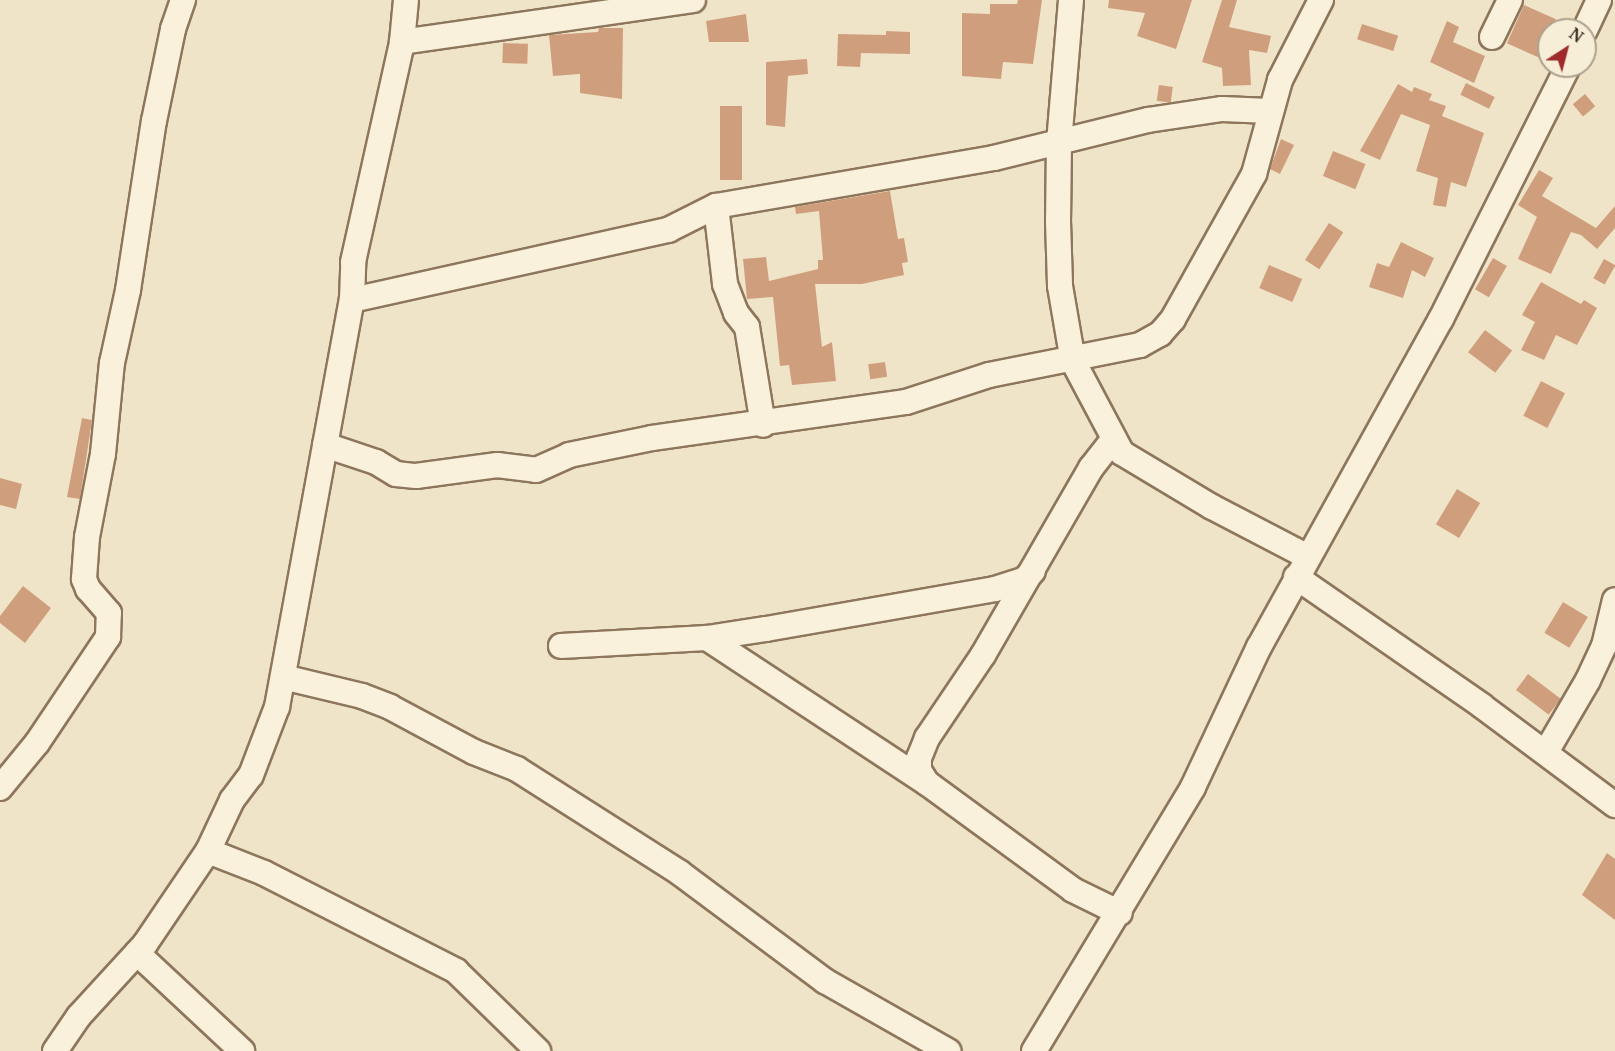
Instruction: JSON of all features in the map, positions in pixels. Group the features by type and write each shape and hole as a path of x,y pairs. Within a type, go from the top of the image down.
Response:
{"street":[{"path":"0,788 37,743 72,686 108,637 109,614 88,589 84,579 87,537 103,454 112,363 128,290 152,131 173,29 183,0"},
{"path":"55,1051 79,1016 137,953 208,851 223,818 260,756 283,677 352,300 353,262 402,42 406,0"},
{"path":"402,42 693,0"},
{"path":"1071,0 1059,142 1060,286 1073,361 1113,440 1122,453 1144,470 1302,567 1615,805"},
{"path":"326,445 376,462 396,474 416,476 497,465 536,470 569,455 633,441 763,425 906,402 989,375 1073,361 1140,345 1160,334 1173,319 1254,174 1280,80 1321,0"},
{"path":"1492,37 1510,0"},
{"path":"1591,18 1599,0"},
{"path":"1034,1051 1120,913 1193,787 1302,567 1441,319 1562,78"},
{"path":"352,300 668,230 716,206 994,158 1148,120 1222,109 1270,111"},
{"path":"716,206 725,284 736,313 747,327 763,425"},
{"path":"927,783 919,770 919,758 927,738 1033,571 1091,468 1113,440"},
{"path":"561,646 707,638 995,590 1025,579 1033,571"},
{"path":"1546,752 1592,672 1604,646 1615,600"},
{"path":"707,638 927,783 1073,890 1120,913"},
{"path":"283,677 381,703 517,769 680,873 825,981 948,1051"},
{"path":"208,851 255,869 448,966 496,1007 538,1051"},
{"path":"137,953 242,1051"}],"building":[{"path":"1018,0 1042,0 1033,64 1003,62 1001,79 962,76 962,13 990,14 990,4 1017,4"},
{"path":"1109,0 1192,0 1176,49 1137,36 1145,13 1108,8"},
{"path":"1222,0 1237,0 1229,27 1271,36 1267,53 1249,50 1251,85 1223,86 1222,68 1202,62"},
{"path":"1524,5 1553,18 1537,18 1537,57 1507,43"},
{"path":"746,14 749,42 709,42 706,21"},
{"path":"1447,21 1459,27 1453,42 1485,56 1474,83 1430,62"},
{"path":"1362,24 1398,36 1393,51 1357,39"},
{"path":"599,28 623,28 622,99 580,93 580,74 553,76 549,35 598,32"},
{"path":"886,31 910,32 910,54 861,53 860,67 837,66 838,34 886,35"},
{"path":"503,43 528,44 527,64 502,63"},
{"path":"807,59 808,74 788,76 785,127 766,125 766,62"},
{"path":"1466,83 1495,97 1489,109 1460,95"},
{"path":"1398,84 1412,92 1414,87 1432,94 1429,100 1446,106 1442,116 1484,133 1466,187 1451,182 1446,207 1433,205 1438,178 1416,171 1430,125 1401,114 1380,160 1360,151"},
{"path":"1159,85 1173,87 1171,103 1157,101"},
{"path":"1585,94 1595,106 1583,117 1573,104"},
{"path":"720,106 742,106 742,180 720,180"},
{"path":"1281,139 1294,145 1280,174 1270,169"},
{"path":"1333,151 1365,164 1355,189 1323,176"},
{"path":"1539,170 1553,178 1542,196 1596,228 1615,206 1615,228 1597,249 1581,235 1571,232 1551,274 1518,259 1537,217 1518,205"},
{"path":"890,191 898,239 904,238 908,262 902,263 904,275 862,284 815,284 822,347 832,342 836,381 792,385 789,365 780,366 773,297 747,299 743,259 766,257 769,281 818,269 818,260 823,260 819,211 796,214 795,207"},
{"path":"1329,223 1343,232 1319,269 1305,260"},
{"path":"1401,242 1434,258 1425,277 1412,270 1403,298 1369,287 1377,263 1389,267"},
{"path":"1493,258 1507,266 1489,297 1475,289"},
{"path":"1604,259 1615,265 1605,285 1593,278"},
{"path":"1269,265 1302,279 1292,302 1259,288"},
{"path":"1541,282 1581,304 1584,300 1597,308 1577,345 1556,335 1544,360 1521,350 1535,322 1522,315"},
{"path":"1485,330 1512,350 1495,373 1468,352"},
{"path":"885,362 887,377 870,379 868,364"},
{"path":"1541,381 1565,393 1547,428 1523,416"},
{"path":"82,418 92,420 80,499 67,497"},
{"path":"0,478 22,484 16,509 0,505"},
{"path":"1457,489 1480,503 1459,538 1436,524"},
{"path":"23,586 51,608 25,643 0,623 0,616"},
{"path":"1563,602 1588,617 1569,648 1544,633"},
{"path":"1528,674 1561,699 1549,715 1516,690"},
{"path":"1607,853 1615,859 1615,920 1582,895"}]}
